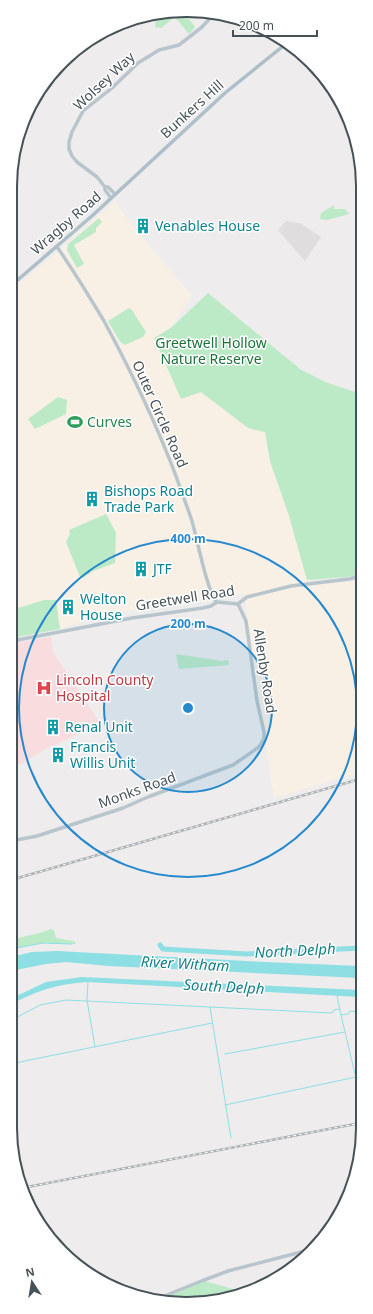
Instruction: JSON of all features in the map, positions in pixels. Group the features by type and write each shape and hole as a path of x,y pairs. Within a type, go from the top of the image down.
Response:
{"main road":[{"name":"Wolsey Way","path":"111,198 97,177 77,162 69,149 69,142 74,128 83,111 112,88 138,63 159,50 179,45 202,27 210,18"},
{"name":"Bunkers Hill","path":"115,194 225,93 282,47"},
{"name":"Wolsey Way","path":"105,187 115,194"},
{"name":"Wragby Road","path":"17,281 57,247 115,194"},
{"name":"Outer Circle Road","path":"57,247 81,282 96,308 121,353 145,403 182,492 211,591 217,602"},
{"name":"Greetwell Road","path":"17,640 132,618 203,608 211,606 217,602 238,604 246,598 291,586 356,577"},
{"name":"Allenby Road","path":"238,604 246,621 257,701 264,734 263,742"},
{"name":"Monks Road","path":"17,840 43,834 123,808 148,797 215,773 237,763 257,749 263,742"},
{"path":"164,1296 228,1272 301,1252"}],"shaded area":[{"path":"115,201 128,220 192,296 171,327 155,339 182,398 201,392 248,428 265,432 270,461 289,516 307,580 310,585 356,581 356,773 274,798 244,593 199,602 101,614 60,629 17,637 17,285 53,256"},
{"path":"286,221 300,223 321,237 305,261 278,230"},
{"name":"Lincoln County Hospital","path":"51,637 53,652 101,724 45,749 22,764 17,764 17,642"}],"green space":[{"path":"175,17 161,28 155,27 156,20"},
{"path":"175,17 187,17 195,27 189,34"},
{"path":"334,205 334,209 345,209 349,214 327,220 320,219 321,213"},
{"path":"99,218 102,222 96,228 96,232 74,245 84,264 77,268 67,250 68,244"},
{"name":"Greetwell Hollow Nature Reserve","path":"208,293 300,369 325,382 356,392 356,575 307,580 289,516 270,461 265,432 248,428 201,392 181,399 154,338 172,327"},
{"path":"129,308 132,310 146,332 143,337 125,345 120,342 108,321"},
{"path":"58,397 67,400 66,414 35,429 28,419"},
{"path":"106,514 116,533 115,563 93,571 83,578 80,577 66,542 70,534 69,530"},
{"path":"44,600 56,600 60,629 17,637 17,608"},
{"path":"176,654 222,661 228,660 229,665 179,669"},
{"path":"51,929 54,930 56,938 74,941 76,944 43,943 17,948 17,938"},
{"path":"204,1281 235,1290 209,1296 168,1296"}],"water":[{"name":"River Witham","path":"57,951 356,966 356,978 108,966 66,962 17,970 17,956 32,952"},
{"name":"South Delph","path":"82,977 356,990 356,997 87,982 56,986 17,1002 17,996 46,982"}],"waterway":[{"path":"17,948 43,943 72,944"},
{"name":"North Delph","path":"160,945 163,949 247,954 356,948"},
{"path":"88,982 87,1000 95,1047"},
{"path":"337,996 356,1078"},
{"path":"17,1017 40,1005 66,1000 332,1013 334,1010 339,1009"},
{"path":"210,1007 231,1138"},
{"path":"341,1015 348,1014 350,1011 356,1012"},
{"path":"17,1063 212,1023"},
{"path":"225,1054 345,1032"},
{"path":"225,1105 356,1077"}],"railway":[{"path":"17,878 356,780"},
{"path":"28,1187 356,1124"}],"place":[{"name":"Venables House","path":"143,226"},
{"name":"Curves","path":"75,422"},
{"name":"Bishops Road Trade Park","path":"92,499"},
{"name":"JTF","path":"141,569"},
{"name":"Welton House","path":"68,607"},
{"name":"Lincoln County Hospital","path":"44,688"},
{"name":"Renal Unit","path":"53,727"},
{"name":"Francis Willis Unit","path":"58,755"}]}
